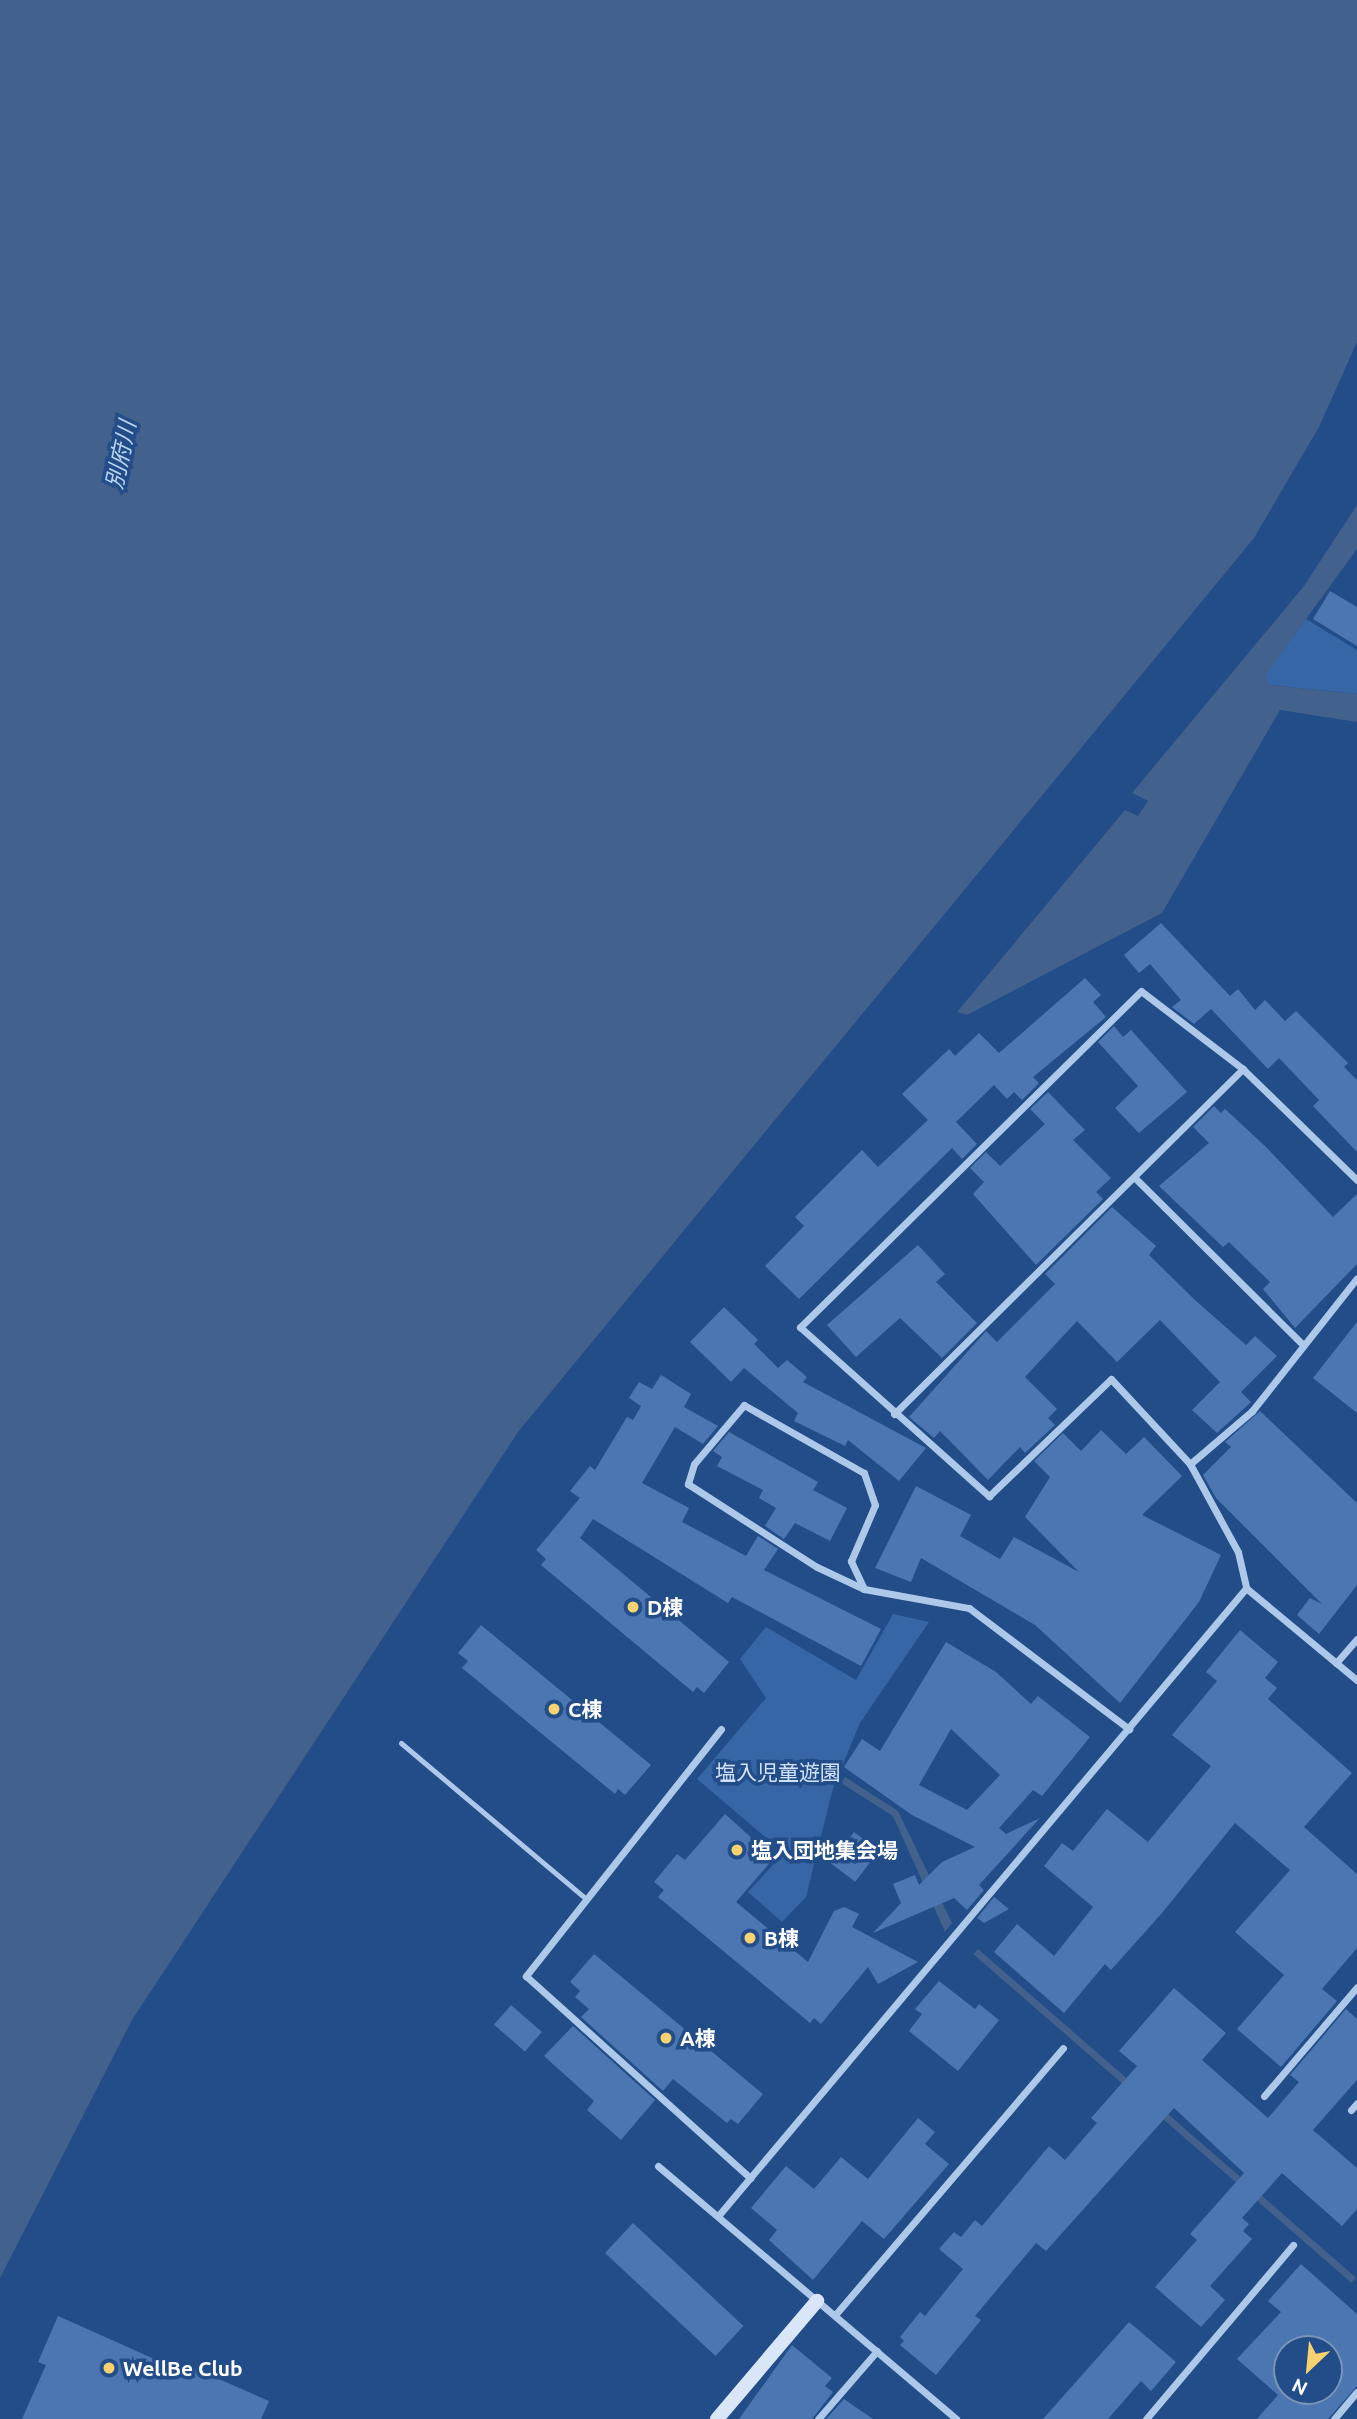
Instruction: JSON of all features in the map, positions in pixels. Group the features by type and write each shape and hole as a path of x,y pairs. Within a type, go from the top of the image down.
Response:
{"street":[{"path":"1357,1180 1243,1069 1141,991 800,1327 894,1414 989,1496 1111,1379 1190,1464 1238,1552 1246,1588 1357,1680"},
{"path":"894,1414 1243,1069"},
{"path":"1135,1178 1303,1345"},
{"path":"1190,1464 1252,1411 1357,1278"},
{"path":"864,1589 851,1561 874,1505 864,1473 744,1405 694,1464 688,1484 817,1567 864,1589 969,1608 1129,1729"},
{"path":"718,2216 1246,1588"},
{"path":"1336,1662 1357,1639"},
{"path":"721,1729 526,1976 750,2178"},
{"path":"1264,2096 1357,1987"},
{"path":"835,2315 1063,2048"},
{"path":"1351,2110 1357,2103"},
{"path":"658,2166 956,2419"},
{"path":"1146,2419 1293,2245"},
{"path":"717,2419 817,2301"},
{"path":"818,2419 877,2351"},
{"path":"1334,2419 1357,2392"}],"lane":[{"path":"401,1742 586,1899"}],"green space":[{"path":"1306,619 1357,650 1357,694 1269,685 1264,675"},
{"name":"塩入児童遊園","path":"893,1614 929,1622 860,1723 833,1788 806,1897 782,1922 748,1892 784,1853 697,1779 766,1698 740,1659 766,1627 856,1680"}],"water":[{"name":"別府川","path":"0,0 1357,0 1357,342 1319,427 1254,538 518,1432 132,2020 0,2278"},
{"path":"1357,505 1357,549 1265,675 1270,685 1357,694 1357,722 1280,710 1162,913 967,1015 957,1012 1125,810 1138,816 1148,801 1132,793 1304,586"},
{"path":"845,1777 898,1811 952,1923 945,1932 893,1816 841,1783"},
{"path":"978,1949 1356,2278 1352,2283 973,1954"}],"building":[{"path":"1330,591 1357,607 1357,646 1313,619"},
{"path":"1161,923 1230,996 1238,989 1255,1010 1265,1000 1285,1021 1296,1011 1348,1063 1344,1067 1357,1080 1357,1152 1313,1106 1319,1100 1279,1058 1268,1069 1211,1009 1194,1024 1172,1007 1181,1000 1150,964 1139,973 1124,955"},
{"path":"1085,978 1101,995 1093,1002 1106,1017 1033,1077 1039,1083 1022,1100 1014,1092 1007,1099 994,1085 956,1122 977,1144 962,1159 952,1148 799,1299 765,1266 804,1226 795,1217 862,1150 878,1167 928,1120 902,1094 949,1049 955,1056 979,1033 999,1053"},
{"path":"1114,1026 1123,1037 1131,1030 1187,1092 1139,1133 1115,1108 1138,1086 1098,1042"},
{"path":"1048,1092 1085,1130 1073,1140 1111,1178 1096,1192 1103,1199 1036,1265 973,1194 984,1182 970,1168 986,1152 1000,1166 1045,1124 1030,1109"},
{"path":"1214,1106 1221,1113 1225,1109 1266,1147 1333,1217 1357,1194 1357,1264 1295,1328 1263,1289 1270,1282 1229,1242 1223,1247 1159,1186 1209,1143 1193,1127"},
{"path":"1112,1207 1156,1246 1149,1255 1195,1300 1246,1345 1255,1336 1277,1356 1241,1392 1251,1402 1217,1433 1192,1410 1220,1382 1160,1320 1117,1362 1077,1321 1025,1377 1057,1409 1048,1418 1055,1425 1025,1453 1020,1447 988,1480 940,1431 934,1438 909,1417 986,1331 997,1342 1055,1284 1045,1274"},
{"path":"918,1245 945,1274 936,1282 977,1323 942,1358 900,1318 856,1357 827,1325"},
{"path":"724,1307 758,1340 754,1344 778,1368 787,1360 807,1377 803,1382 926,1448 899,1481 848,1440 845,1446 794,1421 798,1413 744,1368 731,1382 690,1342"},
{"path":"1357,1322 1357,1413 1313,1378"},
{"path":"661,1375 691,1394 684,1407 718,1426 703,1444 675,1427 642,1483 689,1508 682,1522 746,1556 758,1536 778,1549 764,1570 881,1629 861,1666 732,1597 728,1603 593,1519 580,1538 729,1662 704,1693 697,1687 693,1692 541,1565 546,1559 536,1550 580,1498 570,1491 590,1466 595,1470 627,1417 633,1420 641,1406 629,1398 639,1382 652,1389"},
{"path":"1260,1411 1357,1503 1357,1585 1319,1634 1297,1615 1310,1598 1322,1604 1216,1498 1203,1475 1231,1447 1225,1442"},
{"path":"1101,1430 1126,1454 1144,1437 1182,1476 1142,1515 1221,1555 1199,1602 1120,1703 1035,1625 921,1558 911,1582 875,1568 916,1486 971,1515 960,1536 1000,1559 1014,1537 1079,1572 1025,1517 1050,1477 1034,1461 1063,1433 1081,1451"},
{"path":"729,1432 818,1482 813,1490 847,1508 830,1541 795,1523 784,1539 765,1526 776,1508 759,1498 763,1490 717,1466 722,1457 713,1451"},
{"name":"C棟","path":"481,1625 651,1765 625,1795 618,1789 615,1794 462,1668 468,1661 458,1653"},
{"path":"1240,1630 1278,1662 1265,1678 1277,1688 1268,1699 1352,1773 1304,1827 1357,1874 1357,1948 1322,1989 1337,2001 1281,2067 1237,2029 1284,1975 1235,1932 1290,1870 1235,1823 1162,1913 1111,1970 1105,1964 1064,2013 994,1952 1017,1924 1054,1956 1093,1907 1044,1866 1062,1843 1073,1851 1107,1809 1148,1842 1211,1766 1172,1735 1217,1681 1206,1672"},
{"path":"946,1642 996,1672 1031,1704 1038,1696 1090,1737 1042,1796 1033,1790 999,1828 1006,1834 1040,1818 979,1885 984,1890 967,1910 954,1898 873,1933 901,1903 893,1884 915,1875 919,1885 942,1862 975,1847 912,1815 844,1767 862,1739 880,1751","holes":["951,1729 1000,1775 967,1810 919,1785"]},
{"path":"725,1814 774,1858 736,1902 808,1962 834,1911 844,1907 859,1914 852,1927 918,1962 878,1984 868,1967 821,2024 814,2018 810,2023 658,1897 664,1890 654,1882 677,1854 685,1860"},
{"path":"854,1832 879,1851 855,1882 831,1863"},
{"path":"994,1897 1009,1909 984,1923 977,1918"},
{"name":"A棟","path":"594,1954 763,2094 738,2124 731,2119 727,2123 673,2079 663,2091 581,2017 589,2009 575,1997 580,1991 570,1982"},
{"path":"939,1981 975,2009 979,2004 999,2020 958,2071 909,2031 922,2014 915,2009"},
{"path":"1174,1988 1226,2033 1202,2060 1268,2118 1299,2082 1290,2075 1346,2009 1357,2019 1357,2080 1313,2130 1357,2168 1357,2209 1342,2226 1282,2173 1242,2218 1249,2224 1243,2231 1252,2239 1210,2286 1225,2300 1201,2327 1155,2287 1197,2240 1190,2234 1244,2173 1174,2108 1046,2251 1036,2243 975,2316 981,2320 936,2375 900,2345 904,2341 900,2337 920,2312 925,2316 963,2269 939,2249 954,2232 961,2237 975,2220 982,2226 1049,2146 1065,2160 1097,2123 1091,2118 1137,2066 1119,2051"},
{"path":"511,2005 542,2032 525,2052 494,2025"},
{"path":"573,2026 655,2100 621,2140 587,2110 594,2101 544,2056"},
{"path":"918,2118 935,2132 925,2144 949,2164 884,2239 862,2221 813,2280 769,2240 777,2230 751,2208 786,2166 814,2189 841,2157 868,2179"},
{"path":"633,2223 743,2326 715,2356 605,2253"},
{"path":"1301,2264 1357,2314 1357,2386 1343,2402 1343,2335 1273,2335 1273,2391 1237,2359 1281,2312 1268,2301"},
{"name":"WellBe Club","path":"58,2316 179,2370 182,2363 269,2401 261,2419 22,2419 46,2365 38,2362"},
{"path":"1129,2322 1176,2362 1151,2391 1141,2381 1108,2419 1043,2419"},
{"path":"792,2345 832,2378 825,2386 833,2392 812,2419 739,2419"},
{"path":"844,2399 873,2419 826,2419"},
{"path":"1273,2401 1273,2405 1340,2405 1328,2419 1257,2419"}],"place":[{"name":"D棟","path":"633,1607"},
{"name":"C棟","path":"554,1709"},
{"name":"塩入団地集会場","path":"737,1850"},
{"name":"B棟","path":"750,1938"},
{"name":"A棟","path":"666,2038"},
{"name":"WellBe Club","path":"109,2368"}]}
